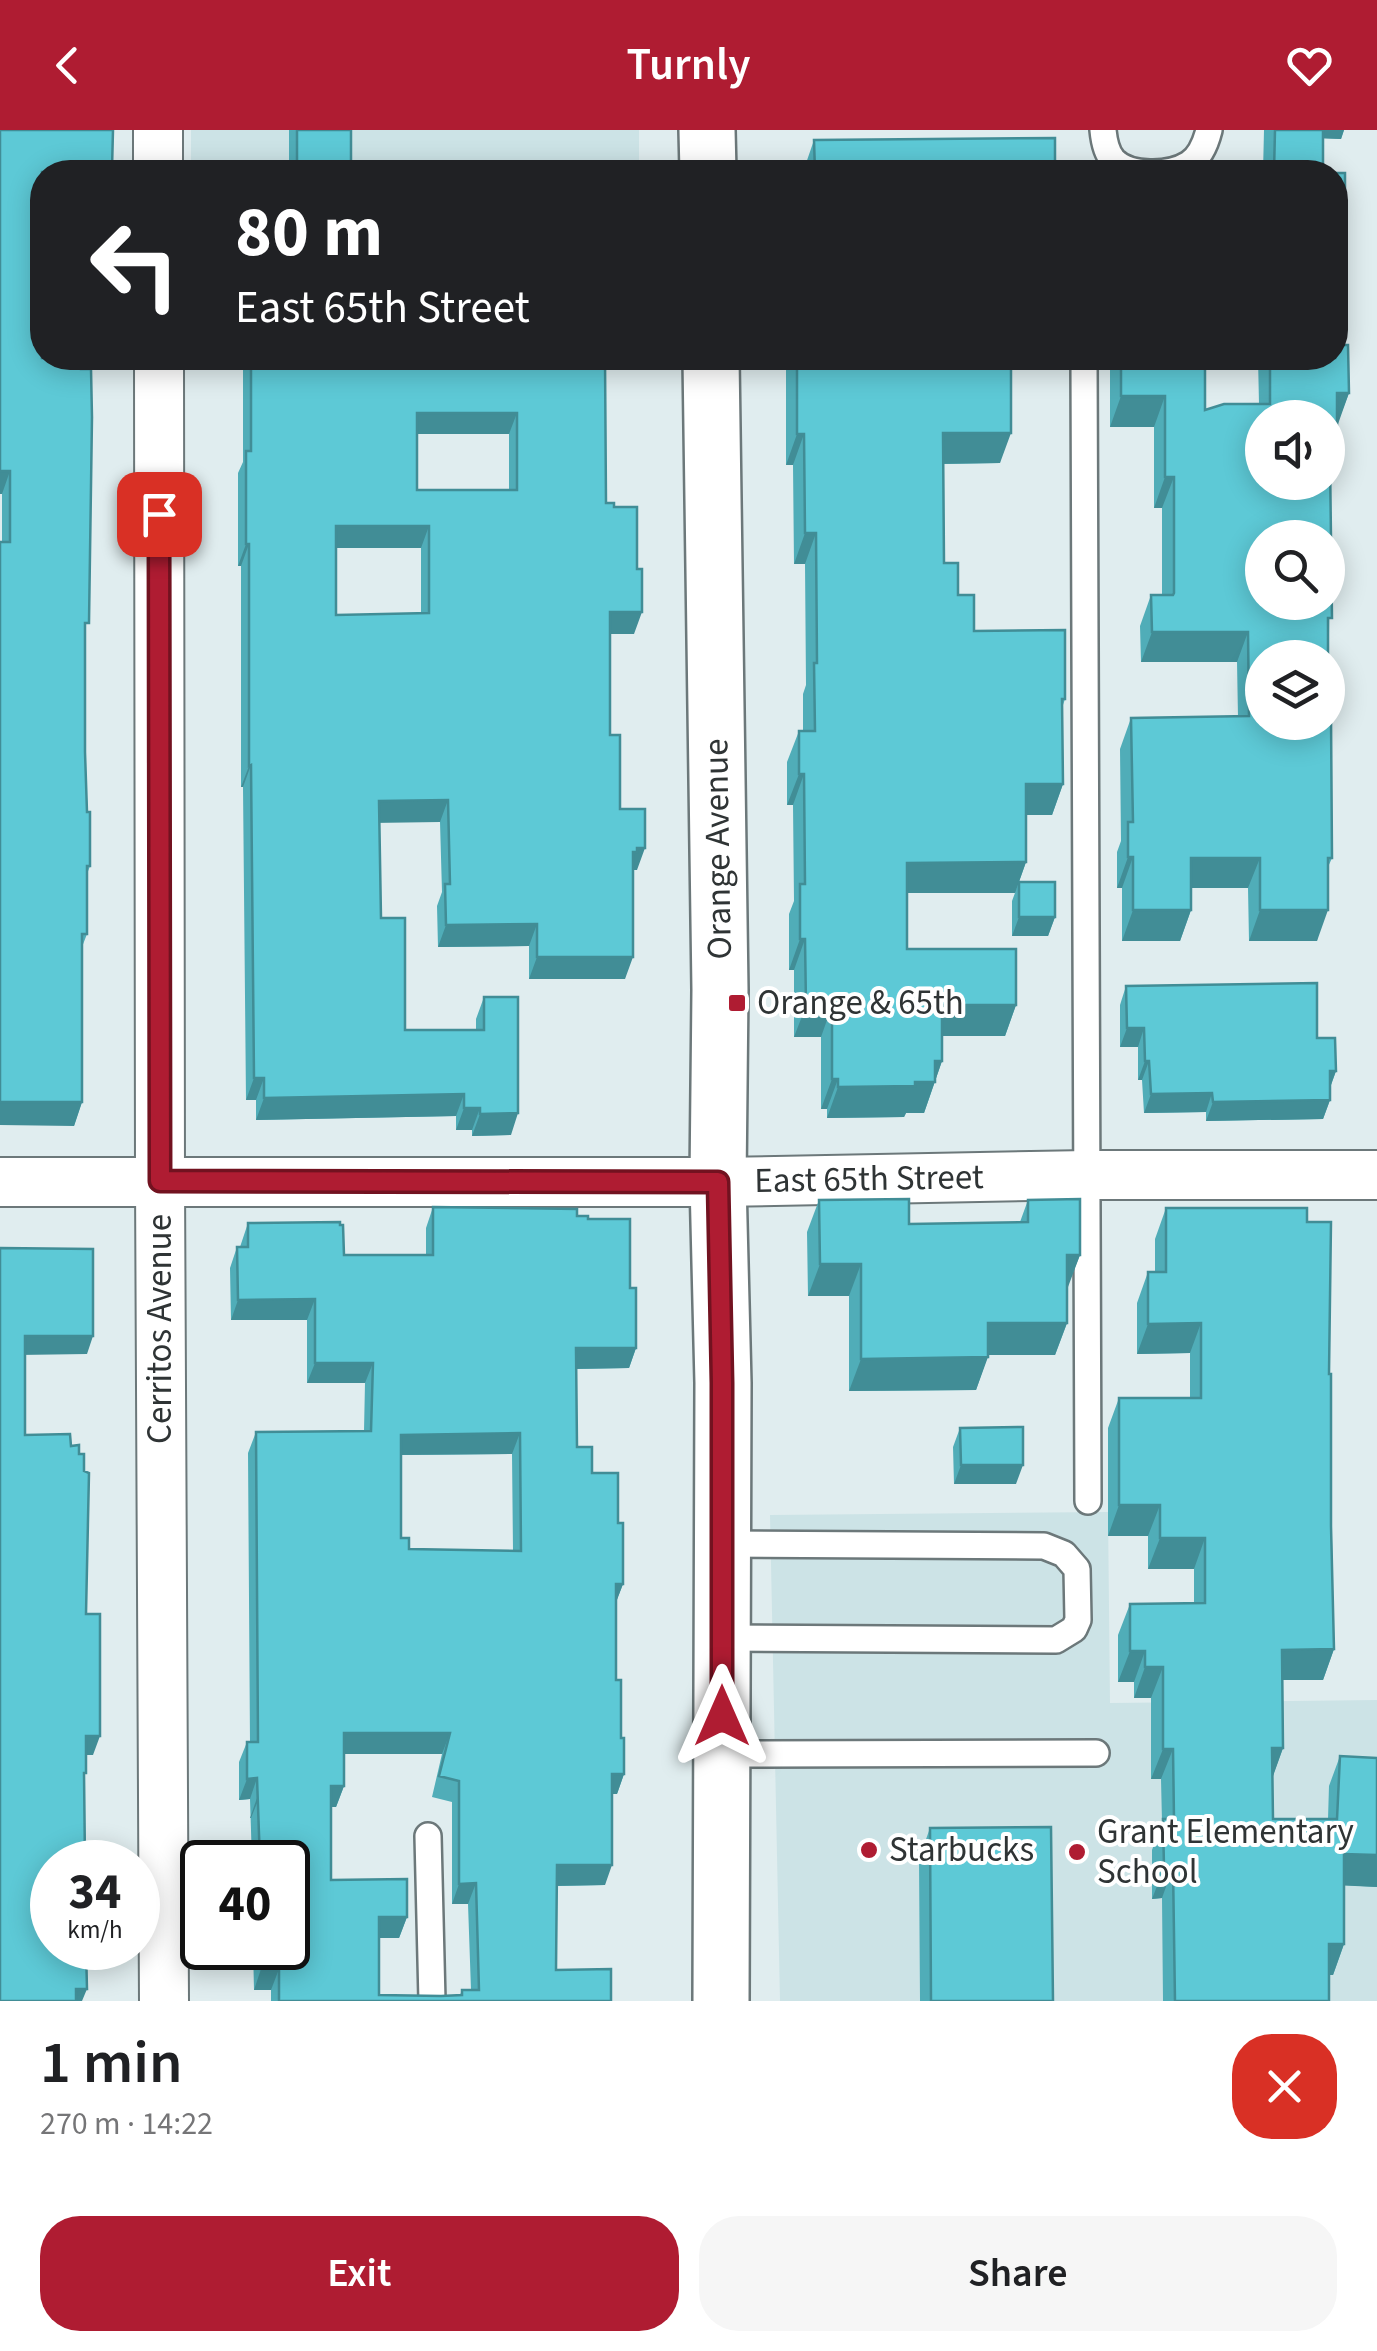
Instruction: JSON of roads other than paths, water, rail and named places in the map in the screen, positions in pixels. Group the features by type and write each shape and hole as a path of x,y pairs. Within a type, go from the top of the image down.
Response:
{"street":[{"path":"158,130 158,160"},
{"path":"708,130 708,160"},
{"name":"Cerritos Avenue","path":"159,370 164,2001"},
{"name":"Orange Avenue","path":"711,370 720,990 721,2001"},
{"name":"East 65th Street","path":"0,1182 718,1182 1088,1175 1377,1175"}],"lane":[{"path":"1104,130 1107,151 1113,160"},
{"path":"1193,160 1206,143 1209,130"},
{"path":"1084,370 1088,1500"},
{"path":"722,1544 1044,1546 1064,1554 1077,1569 1078,1620 1074,1629 1056,1640 722,1638"},
{"path":"722,1754 1096,1753"},
{"path":"428,1836 432,2001"}],"place":[{"name":"Orange & 65th","path":"737,1003"},
{"name":"Starbucks","path":"869,1850"},
{"name":"Grant Elementary School","path":"1077,1852"}]}
